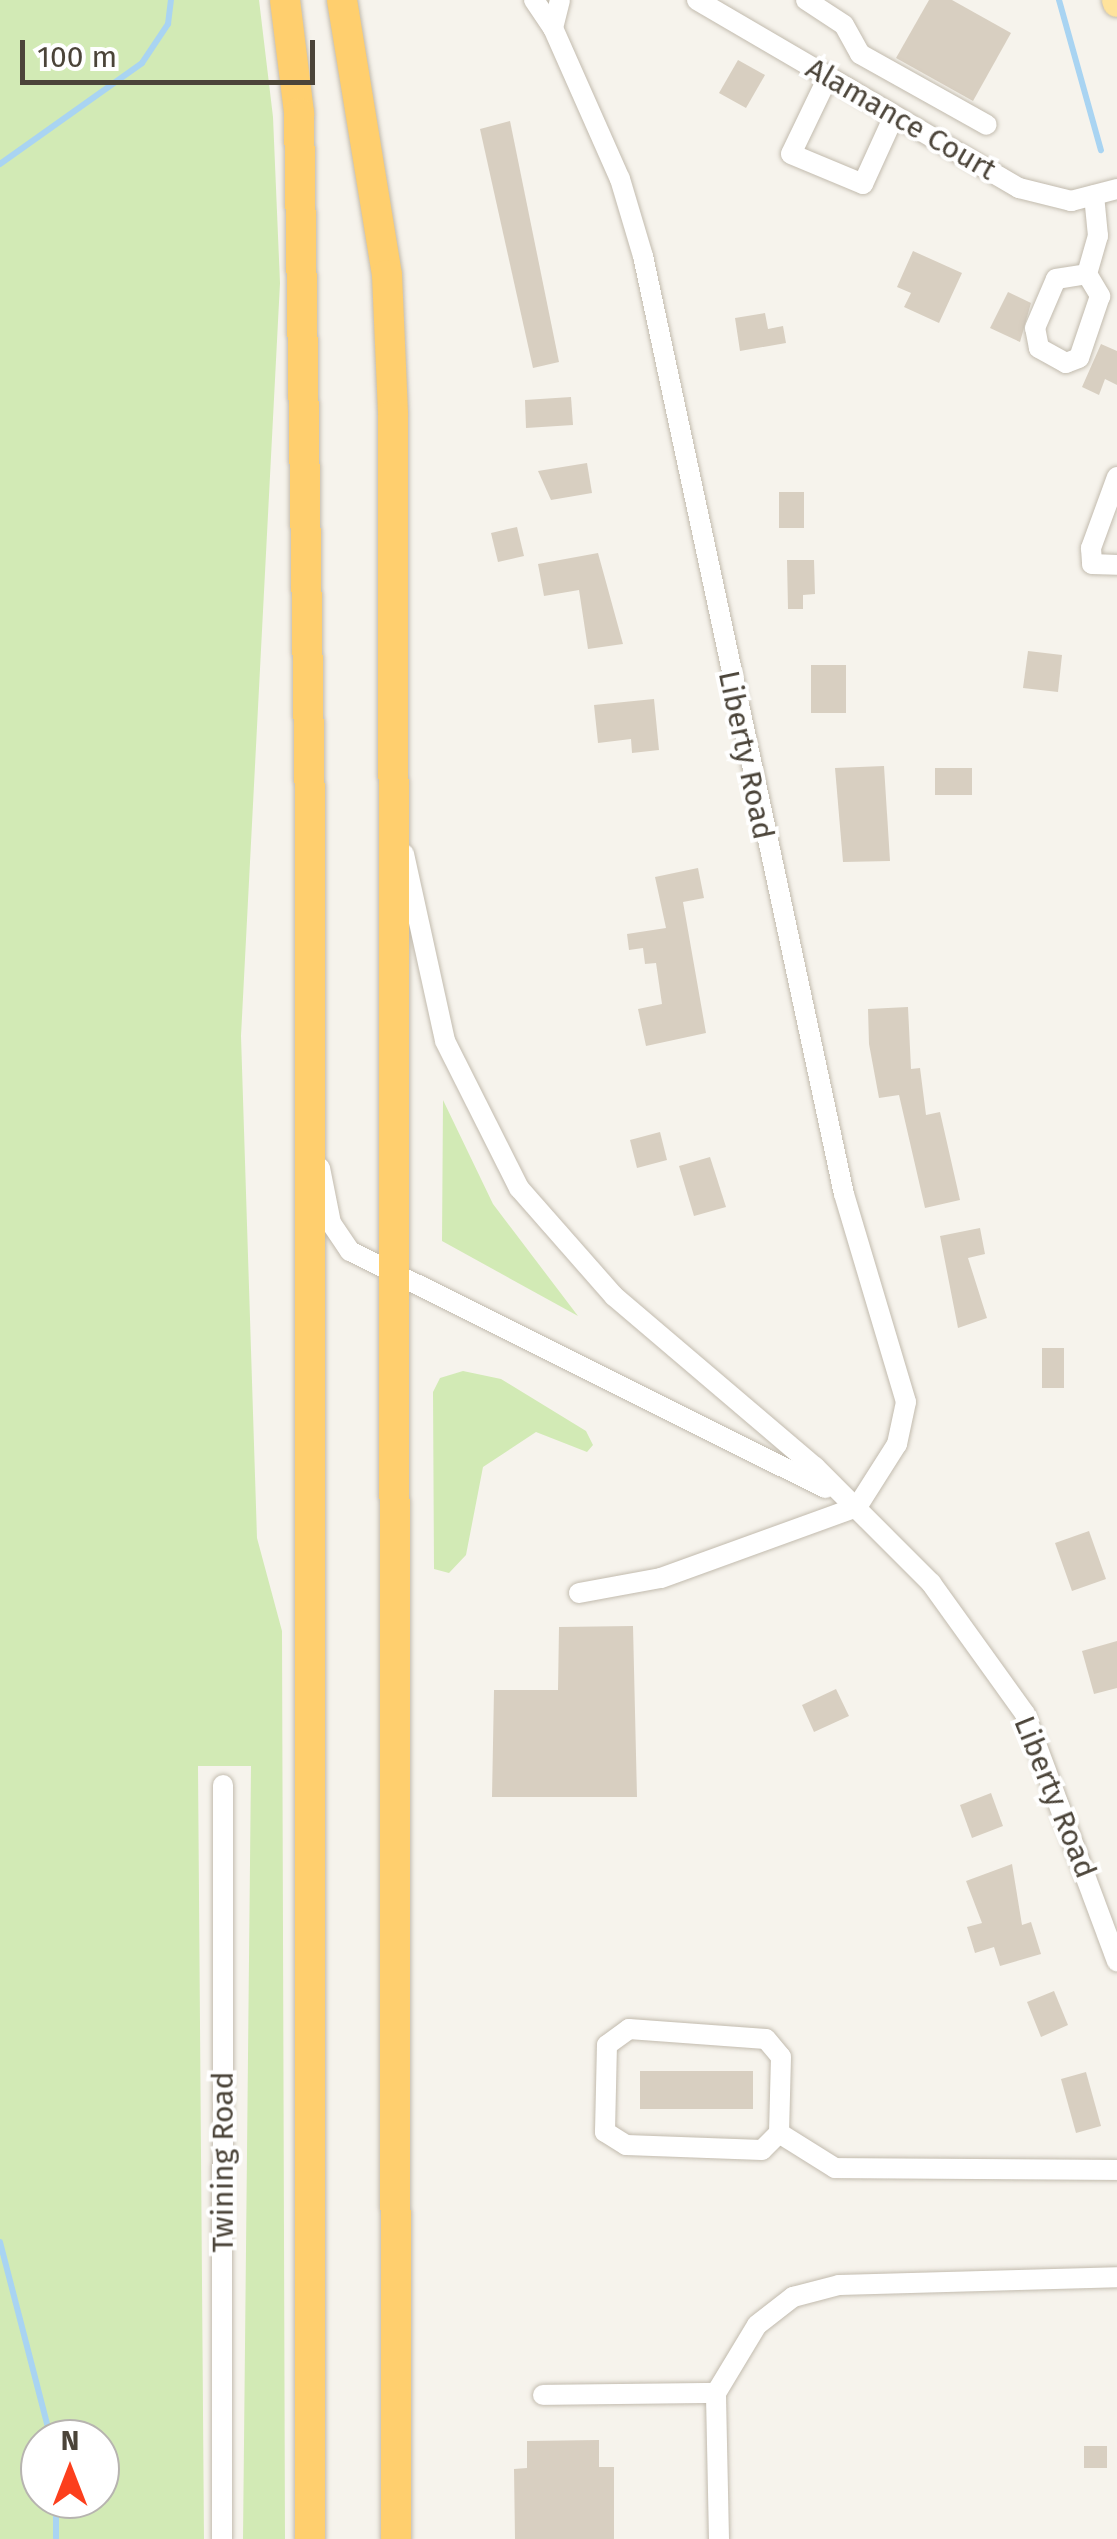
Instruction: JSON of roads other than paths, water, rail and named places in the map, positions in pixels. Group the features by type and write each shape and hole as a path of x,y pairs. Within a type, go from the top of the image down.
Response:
{"highway":[{"path":"285,0 300,132 313,1124 310,2539"},
{"path":"342,0 387,274 395,802 396,2539"}],"street":[{"name":"Liberty Road","path":"534,0 553,28 643,256 835,1155 906,1402 897,1444 857,1507"},
{"path":"553,28 560,0"},
{"name":"Alamance Court","path":"697,0 1019,188 1071,201 1117,189"},
{"path":"806,0 844,25 860,54 988,125"},
{"path":"828,77 791,154 863,184 894,116"},
{"path":"1087,274 1098,236 1094,195"},
{"path":"1117,478 1091,560 1117,565"},
{"name":"Liberty Road","path":"395,802 445,1041 520,1188 614,1296 857,1507 931,1584 1025,1714 1117,1961"},
{"name":"Liberty Road","path":"313,1124 331,1223 350,1252 719,1430 857,1507"},
{"path":"579,1593 617,1591 857,1507"},
{"name":"Twining Road","path":"222,2539 223,1785"},
{"path":"629,2029 766,2039 781,2057 779,2133 762,2150 626,2145 606,2132 607,2045 629,2029"},
{"path":"779,2133 835,2168 1117,2170"},
{"path":"719,2539 716,2393 757,2325 793,2298 839,2285 1117,2277"},
{"path":"543,2395 716,2393"}],"waterway":[{"path":"0,164 142,63 168,24 171,0"},
{"path":"1059,0 1101,150"},
{"path":"0,2242 46,2419"},
{"path":"56,2519 56,2539"}]}
